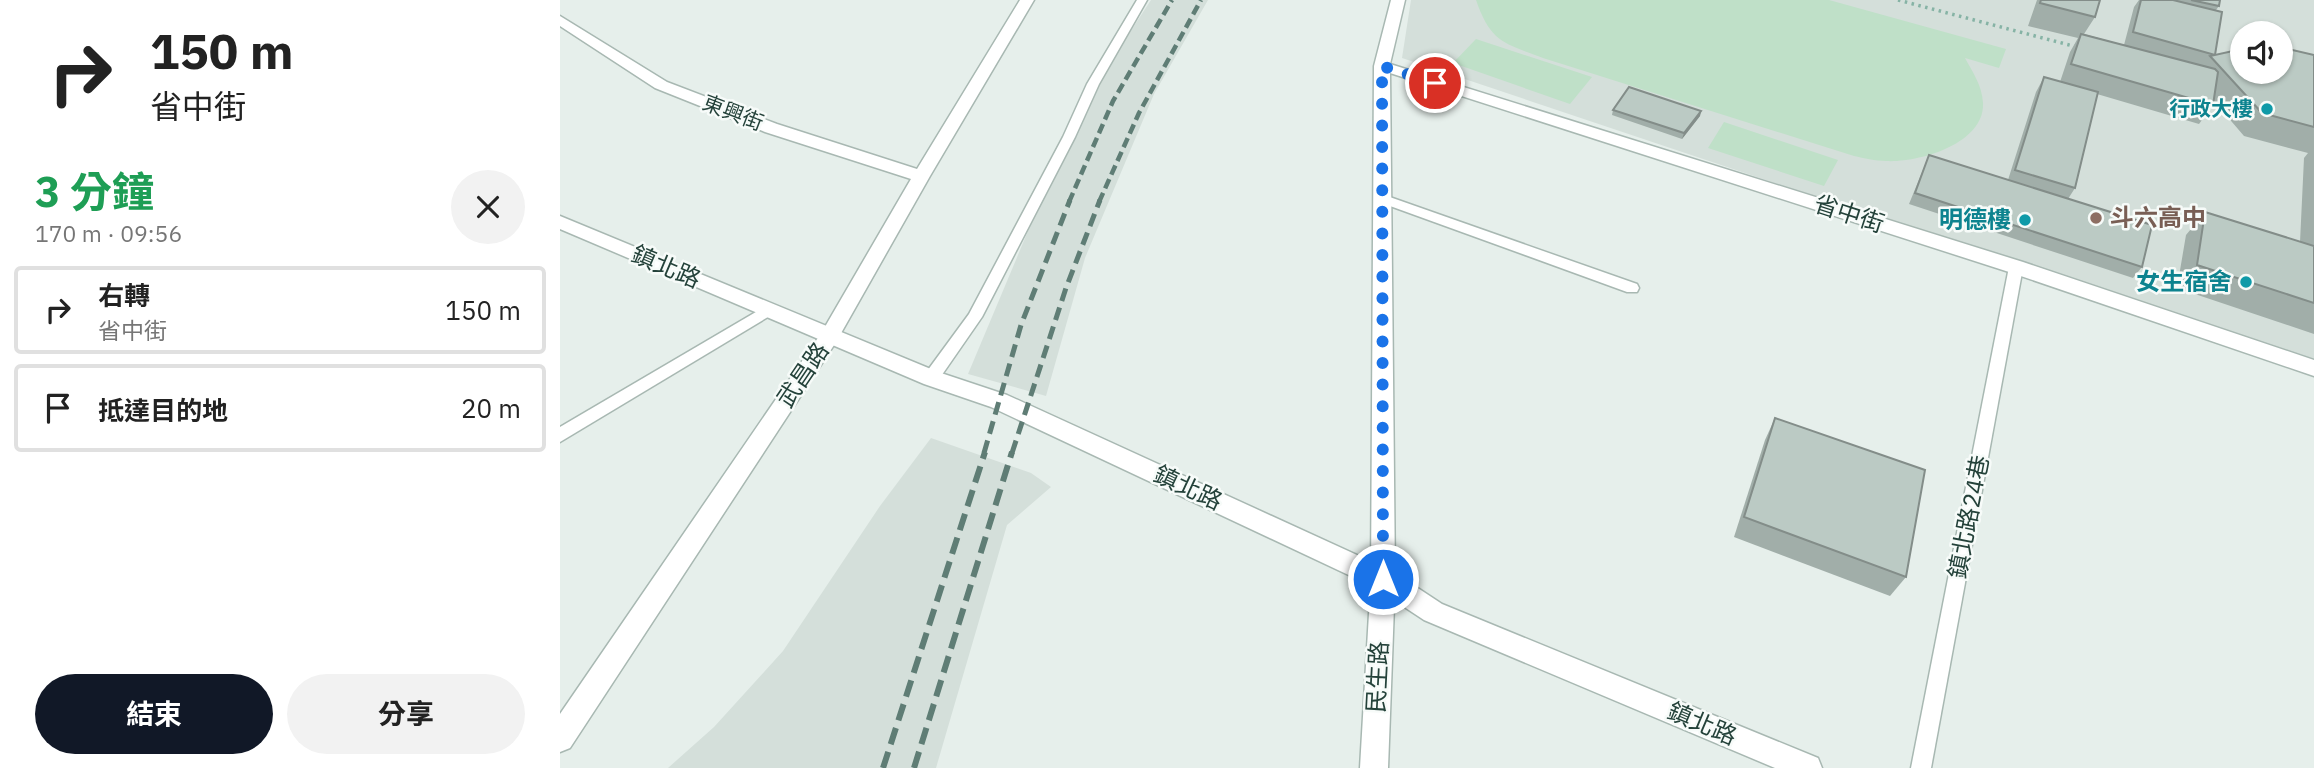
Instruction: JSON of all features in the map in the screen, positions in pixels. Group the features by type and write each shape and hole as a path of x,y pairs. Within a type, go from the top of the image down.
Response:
{"street":[{"name":"武昌路","path":"560,738 829,337 921,176 1027,0"},
{"name":"民生路","path":"1374,768 1383,579 1382,66 1398,0"},
{"name":"東興街","path":"560,20 661,85 771,128 921,176"},
{"name":"省中街","path":"1382,66 2016,267 2314,368"},
{"name":"鎮北路","path":"560,222 829,337 931,378 999,401 1383,579 1433,612 1808,768"}],"lane":[{"path":"931,378 975,317 1069,137 1093,84 1142,0"},
{"path":"1384,199 1632,288"},
{"name":"鎮北路24巷","path":"1921,768 2016,267"},
{"path":"560,435 768,310"}],"path":[{"path":"1898,0 2087,50"}],"shaded area":[{"path":"1151,0 1208,0 1154,94 1085,258 1046,396 968,374 1036,212 1098,81"},
{"name":"斗六高中","path":"1411,0 2314,0 2314,364 1402,58"},
{"path":"931,438 1031,473 1051,487 1007,525 936,768 668,768 714,727 783,651 880,506"}],"green space":[{"path":"1476,0 1829,0 2006,49 1999,68 1965,58 1979,85 1983,103 1981,117 1973,130 1962,140 1915,159 1878,160 1854,156 1518,49 1500,40 1487,25"},
{"path":"1476,39 1592,77 1570,104 1453,63"},
{"path":"1724,122 1838,160 1824,186 1708,148"}],"building":[{"path":"2041,0 2100,0 2095,17 2040,3"},
{"path":"2141,0 2173,0 2222,12 2215,55 2133,32"},
{"path":"2191,0 2220,0 2219,6"},
{"path":"2081,34 2215,69 2218,72 2213,105 2071,64"},
{"path":"2293,50 2314,55 2314,127 2262,113 2236,84 2293,84"},
{"path":"2230,52 2230,78 2210,56"},
{"path":"2044,77 2098,92 2075,188 2015,170"},
{"path":"1629,87 1701,111 1684,133 1613,110"},
{"name":"明德樓","path":"1929,155 2152,225 2142,267 1915,193"},
{"path":"2205,212 2314,246 2314,303 2197,265"},
{"path":"1775,418 1925,470 1906,577 1744,517"}],"railway":[{"path":"1069,202 1113,101 1172,0"},
{"path":"1099,202 1139,113 1201,0"},
{"path":"984,453 1021,325 1070,200"},
{"path":"1012,453 1066,288 1100,200"},
{"path":"883,768 985,452"},
{"path":"914,768 1012,452"}],"place":[{"name":"行政大樓","path":"2267,109"},
{"name":"斗六高中","path":"2096,218"},
{"name":"明德樓","path":"2025,220"},
{"name":"女生宿舍","path":"2246,282"}],"route":[{"path":"1383,579 1382,66 1435,83"}]}
